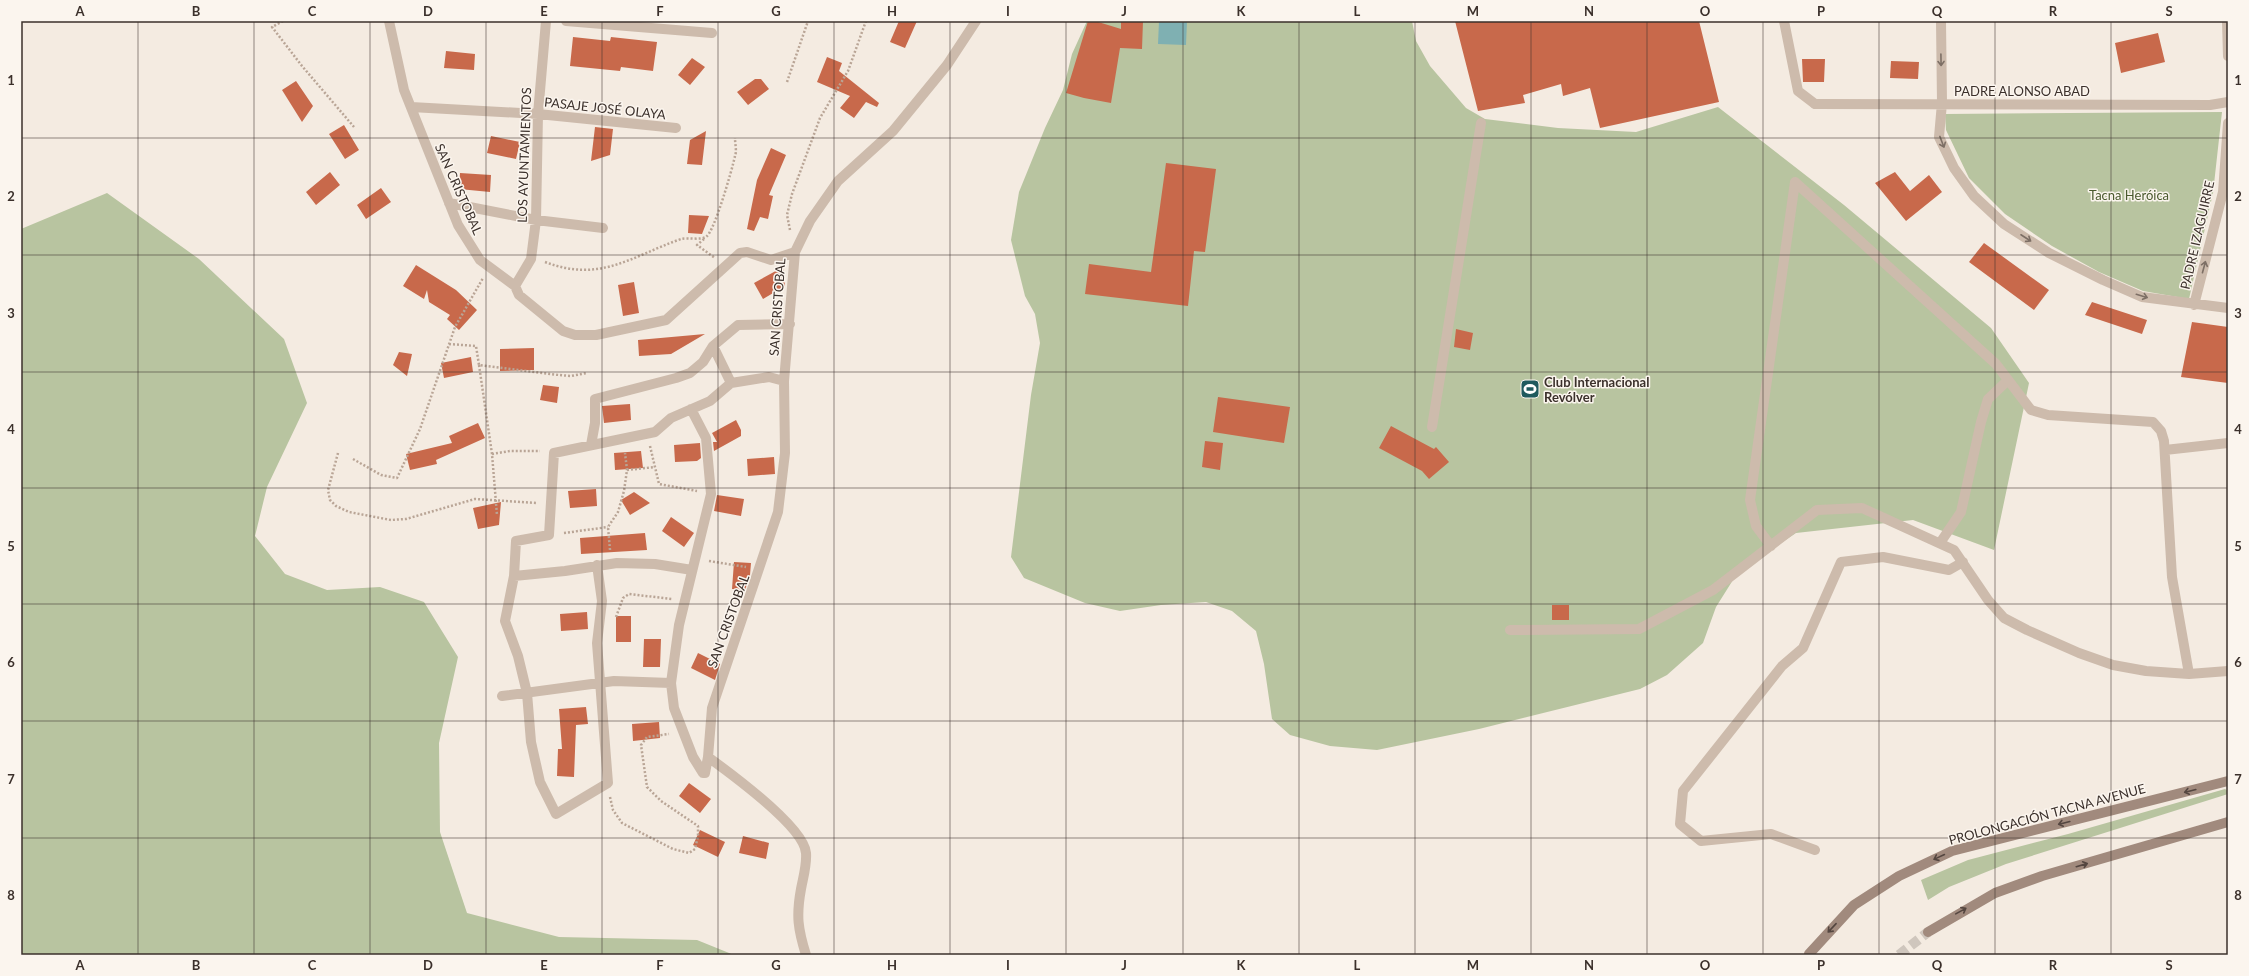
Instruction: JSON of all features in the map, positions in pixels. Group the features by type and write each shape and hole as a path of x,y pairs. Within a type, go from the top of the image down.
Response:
{"main road":[{"name":"PROLONGACIÓN TACNA AVENUE","path":"1809,954 1854,905 1899,876 1952,851 2228,781"},
{"path":"1928,932 1994,893 2042,876 2228,822"}],"street":[{"name":"SAN CRISTOBAL","path":"389,21 404,90 449,204 470,245 489,268 515,286 519,295 563,331 575,335 596,335 666,320 740,253 747,252 771,260 795,252"},
{"name":"LOS AYUNTAMIENTOS","path":"515,286 531,257 536,220 538,114 546,21"},
{"path":"566,21 712,33"},
{"name":"SAN CRISTOBAL","path":"671,682 674,708 693,757 703,773 705,772 708,757 712,708 778,512 785,453 784,381 790,324 789,302 795,252 810,221 838,181 893,131 947,65 976,21"},
{"name":"PADRE ALONSO ABAD","path":"1784,21 1798,91 1815,104 1942,103 2210,105 2228,102"},
{"path":"1941,21 1942,103 1940,137 1954,168 1974,196 2004,224 2049,253 2142,297 2194,305 2228,308"},
{"path":"2227,21 2228,56"},
{"name":"PASAJE JOSÉ OLAYA","path":"412,107 538,114 676,128"},
{"path":"1432,427 1481,123"},
{"name":"PADRE IZAGUIRRE","path":"2194,305 2223,192 2228,123"},
{"path":"1771,546 1756,526 1750,500 1795,182 1996,364 2031,410 2048,415 2153,422 2161,430 2164,450 2172,577 2189,674"},
{"path":"449,204 536,220 603,228"},
{"path":"591,445 595,423 595,399 690,373 703,362 713,346 738,325 790,324"},
{"path":"713,346 731,383"},
{"path":"597,565 602,601 598,643 608,783 556,814 540,782 531,742 527,693 518,656 505,621 514,576 516,541 549,535 554,453 655,432 671,418 710,401 731,383 769,377 784,381"},
{"path":"1940,543 1961,512 1981,422 1988,399 2008,380"},
{"path":"502,696 614,681 671,682 683,610 711,494 706,438 691,410"},
{"path":"2164,450 2228,443"},
{"path":"1510,630 1639,629 1713,590 1817,510 1862,508 1954,550 1988,600 2004,618 2078,653 2114,665 2146,671 2189,674 2228,672"},
{"path":"1815,850 1771,834 1701,841 1680,824 1683,791 1782,666 1803,648 1841,562 1883,557 1949,570 1963,562"},
{"path":"514,576 565,571 611,563 655,564 692,570"},
{"path":"708,757 752,789 793,829 804,842 806,853 798,908 798,929 806,955"}],"path":[{"path":"283,21 272,27 302,66 354,127"},
{"path":"786,82 808,21"},
{"path":"795,252 787,215 792,194 820,118 848,71 866,21"},
{"path":"726,265 696,245 709,235 716,218 736,155 735,138"},
{"path":"531,257 554,265 581,271 603,269 682,239 705,238"},
{"path":"353,459 381,475 397,478 420,429 455,327 489,268"},
{"path":"449,344 476,346 492,454 497,515"},
{"path":"479,365 571,376 587,373"},
{"path":"648,434 659,484 711,494"},
{"path":"611,563 608,527 618,512 624,492 627,470 624,438"},
{"path":"492,454 528,450 554,453"},
{"path":"338,453 328,490 330,500 336,506 349,512 391,520 406,519 475,498 550,504"},
{"path":"627,470 655,467"},
{"path":"549,535 608,527"},
{"path":"695,558 760,569"},
{"path":"615,619 623,598 629,594 676,599 683,610"},
{"path":"608,783 613,810 622,823 673,849 689,852 695,849 698,836 698,826 661,801 647,787 641,745 647,738 674,734"}],"green space":[{"name":"Club Internacional Revólver","path":"1087,21 1412,21 1416,41 1430,66 1466,108 1485,119 1558,128 1636,132 1718,107 1844,205 1991,328 2029,383 1994,550 1913,520 1796,533 1738,572 1716,607 1703,643 1667,675 1640,689 1479,729 1377,750 1330,746 1290,735 1272,719 1264,664 1256,631 1232,611 1206,602 1161,605 1120,611 1085,603 1024,578 1011,557 1031,395 1040,343 1035,314 1025,296 1011,240 1019,192 1045,128 1063,90 1072,54"},
{"name":"Tacna Heróica","path":"2222,112 2213,193 2189,299 2143,291 2099,272 2052,246 2005,214 1969,178 1946,130 1945,114"},
{"path":"107,193 199,259 284,339 307,403 267,487 255,536 285,574 327,590 380,587 424,602 458,657 439,743 440,832 467,913 559,937 697,940 734,955 21,955 21,229"},
{"path":"2225,789 2228,791 2228,794 2006,864 1949,887 1928,900 1921,880 1968,860 2068,834"}],"water":[{"path":"1159,21 1187,21 1186,45 1158,44"}],"building":[{"path":"899,21 917,21 905,48 890,42"},
{"path":"1088,21 1095,21 1121,29 1121,21 1143,21 1142,49 1120,48 1111,103 1066,93"},
{"path":"1455,21 1699,21 1719,102 1600,128 1590,88 1563,96 1561,84 1523,95 1525,103 1478,111"},
{"path":"2158,33 2165,62 2121,73 2115,43"},
{"path":"573,37 610,41 611,37 657,42 653,71 621,67 620,71 570,66"},
{"path":"446,51 475,54 474,70 444,68"},
{"path":"827,57 842,63 839,71 879,103 877,107 866,102 854,118 840,108 850,96 817,82"},
{"path":"692,58 705,67 690,85 678,75"},
{"path":"1802,59 1825,59 1824,82 1803,82"},
{"path":"1891,61 1919,62 1918,79 1890,78"},
{"path":"755,79 761,79 769,89 748,105 737,92"},
{"path":"296,81 313,106 302,122 282,90"},
{"path":"344,125 359,150 345,159 329,134"},
{"path":"595,127 613,129 610,155 591,161"},
{"path":"706,131 702,165 687,164 690,140"},
{"path":"491,136 520,142 516,159 487,153"},
{"path":"771,148 786,155 769,195 773,196 768,219 760,217 754,231 747,229 757,180"},
{"path":"1166,163 1216,169 1205,252 1194,251 1188,306 1085,294 1089,264 1151,272"},
{"path":"330,172 340,185 316,205 306,192"},
{"path":"1895,172 1910,191 1929,175 1942,192 1906,221 1875,183"},
{"path":"460,173 491,175 490,192 459,189"},
{"path":"381,188 391,202 366,219 357,205"},
{"path":"689,215 709,216 702,234 688,233"},
{"path":"1984,243 2049,290 2034,310 1969,262"},
{"path":"416,265 456,290 477,310 459,330 447,319 450,315 429,302 427,290 424,299 403,286"},
{"path":"783,267 785,286 763,299 754,283"},
{"path":"634,282 639,313 623,316 618,285"},
{"path":"2092,302 2147,320 2142,334 2085,315"},
{"path":"2192,322 2228,327 2228,383 2181,377"},
{"path":"1456,329 1473,333 1470,350 1454,347"},
{"path":"705,334 671,354 639,356 638,340"},
{"path":"534,348 534,370 500,371 500,349"},
{"path":"399,352 412,354 407,376 393,365"},
{"path":"471,357 473,372 444,378 441,363"},
{"path":"543,385 559,387 557,403 540,400"},
{"path":"1218,397 1290,407 1284,443 1213,432"},
{"path":"630,404 631,420 604,423 602,406"},
{"path":"736,420 741,430 741,436 714,451 713,442 717,442 712,433"},
{"path":"478,423 485,438 436,460 437,464 410,470 406,454 452,443 449,436"},
{"path":"1391,426 1434,449 1436,447 1449,462 1429,479 1422,471 1379,448"},
{"path":"1205,441 1223,443 1220,470 1202,467"},
{"path":"700,443 701,458 697,461 675,462 674,445"},
{"path":"641,451 643,468 615,470 614,453"},
{"path":"774,457 775,474 748,476 747,459"},
{"path":"596,489 597,506 570,508 568,491"},
{"path":"634,492 650,503 630,515 621,500"},
{"path":"717,495 744,499 741,516 714,511"},
{"path":"501,502 499,525 478,529 473,508"},
{"path":"671,517 694,533 684,547 662,531"},
{"path":"645,533 647,550 581,554 580,538"},
{"path":"734,562 751,563 750,575 745,590 732,589"},
{"path":"1552,605 1569,605 1569,620 1552,620"},
{"path":"587,612 588,629 561,631 560,614"},
{"path":"616,616 631,616 631,642 616,642"},
{"path":"644,639 661,639 660,667 643,667"},
{"path":"698,653 720,664 715,680 691,668"},
{"path":"586,707 588,724 576,725 574,777 557,776 558,749 562,749 559,709"},
{"path":"659,722 660,738 633,741 632,724"},
{"path":"689,783 711,799 700,813 679,796"},
{"path":"700,830 725,842 718,857 693,845"},
{"path":"743,836 769,843 766,859 739,853"}],"tunnel":[{"path":"1899,955 1928,932"}],"place":[{"name":"Club Internacional Revólver","path":"1530,389"}]}
